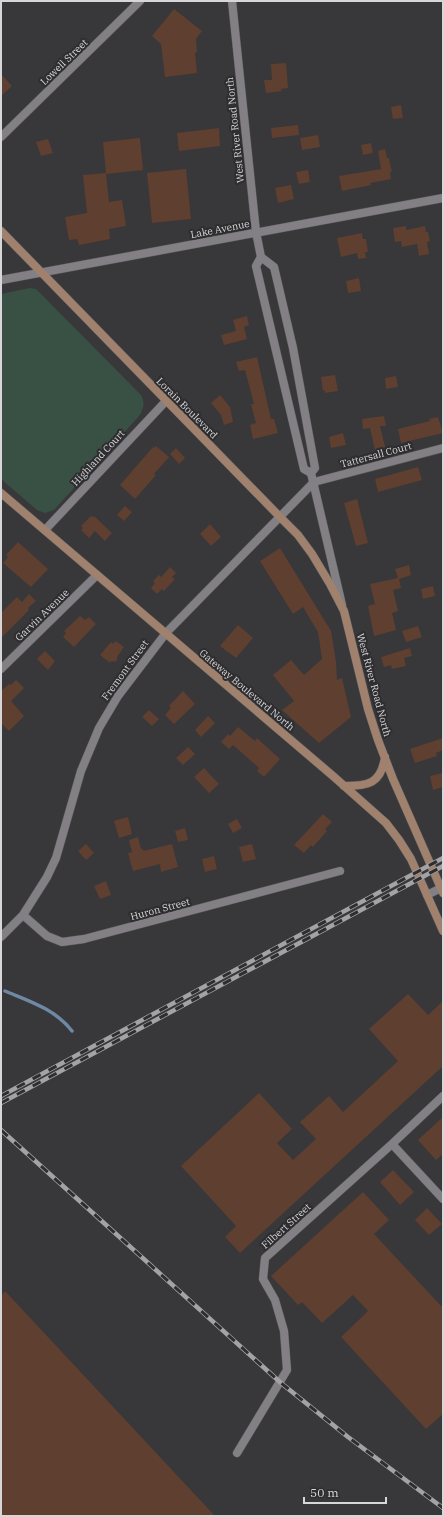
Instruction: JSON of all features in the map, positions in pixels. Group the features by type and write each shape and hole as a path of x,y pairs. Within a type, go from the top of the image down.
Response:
{"main road":[{"name":"Lorain Boulevard","path":"1,231 298,535 312,554 344,611"},
{"name":"Gateway Boulevard North","path":"1,493 386,823 411,859 443,931"},
{"name":"West River Road North","path":"344,611 368,709 385,757 442,889"},
{"path":"344,786 362,786 371,783 382,771 385,757"}],"street":[{"name":"Lowell Street","path":"1,137 140,1"},
{"name":"West River Road North","path":"232,1 256,232 261,257 256,266 304,469 311,473 314,482 344,611"},
{"name":"Lake Avenue","path":"1,280 443,198"},
{"name":"West River Road North","path":"261,257 274,267 293,348 315,468 311,473"},
{"name":"Highland Court","path":"45,530 166,401"},
{"name":"Tattersall Court","path":"314,482 443,448"},
{"name":"Fremont Street","path":"23,915 47,877 56,858 81,771 99,728 118,696 166,633 314,482"},
{"name":"Garvin Avenue","path":"1,669 97,575"},
{"name":"Huron Street","path":"23,915 47,936 62,942 84,939 340,871"},
{"path":"427,895 442,889"},
{"path":"1,937 23,915"},
{"name":"Filbert Street","path":"237,1453 287,1370 284,1331 276,1300 263,1279 265,1258 443,1096"},
{"path":"392,1144 443,1199"}],"green space":[{"path":"30,288 36,289 141,395 143,403 143,408 139,416 54,510 45,513 37,510 1,479 1,294"}],"building":[{"path":"174,9 202,31 196,39 197,52 195,53 197,73 165,77 161,44 152,36"},
{"path":"286,63 288,88 281,89 282,91 266,93 264,80 272,80 271,64"},
{"path":"1,74 12,86 1,96"},
{"path":"401,105 403,118 393,119 391,107"},
{"path":"298,125 299,135 272,138 271,128"},
{"path":"219,128 220,146 179,151 177,133"},
{"path":"318,135 320,147 302,150 300,138"},
{"path":"140,138 143,170 106,174 109,202 122,200 126,226 109,229 110,239 79,245 77,239 69,240 65,217 87,213 83,175 106,173 103,142"},
{"path":"48,139 53,153 41,156 36,142"},
{"path":"371,143 373,153 363,155 361,145"},
{"path":"385,149 387,158 389,158 392,172 390,172 391,179 342,191 339,176 381,169 378,151"},
{"path":"186,169 191,219 152,223 147,173"},
{"path":"308,170 310,182 299,184 296,172"},
{"path":"291,185 294,199 278,203 275,188"},
{"path":"406,226 406,230 425,226 430,241 427,242 429,254 419,256 417,244 402,247 401,241 395,242 393,228"},
{"path":"362,233 363,239 366,239 368,252 365,252 366,258 358,259 357,253 341,257 337,238"},
{"path":"359,278 361,291 348,293 346,281"},
{"path":"247,316 249,325 244,327 247,339 224,345 221,335 236,331 233,320"},
{"path":"257,357 271,419 274,419 278,433 253,439 250,425 256,423 251,404 254,404 245,370 239,371 236,362"},
{"path":"335,375 338,391 325,393 325,390 323,391 321,377"},
{"path":"396,376 398,387 386,389 385,378"},
{"path":"220,395 230,407 233,422 224,425 221,415 211,403"},
{"path":"384,416 386,426 380,426 385,447 375,450 370,428 363,429 362,419"},
{"path":"438,417 443,433 401,443 398,429 430,421 429,419"},
{"path":"343,433 346,445 331,448 329,437"},
{"path":"156,446 169,457 154,474 156,475 135,499 120,485 153,447 154,448"},
{"path":"176,448 185,458 179,464 170,454"},
{"path":"418,467 422,480 378,492 375,479"},
{"path":"357,499 368,543 356,546 344,503"},
{"path":"125,506 132,512 124,521 117,515"},
{"path":"91,516 94,516 112,533 105,541 95,531 89,538 81,530 83,528 81,526"},
{"path":"210,524 221,537 211,546 200,534"},
{"path":"18,542 48,569 31,587 3,563 8,557 6,555"},
{"path":"280,548 331,631 337,680 342,678 351,717 319,743 282,710 294,701 273,675 291,660 304,675 322,659 318,632 303,607 293,614 260,561"},
{"path":"409,565 411,575 399,579 401,588 393,590 398,611 392,613 396,630 374,636 368,606 375,604 370,584 398,578 395,569"},
{"path":"170,567 176,573 172,577 175,579 164,591 162,589 157,594 151,588 155,583 153,581 159,575 161,577"},
{"path":"433,586 435,596 423,599 421,589"},
{"path":"29,594 36,601 1,638 1,613 17,597 22,602"},
{"path":"80,616 85,620 89,617 96,624 74,647 63,637 66,633 64,631"},
{"path":"238,625 253,638 236,658 220,646"},
{"path":"418,626 422,637 406,642 402,631"},
{"path":"116,641 124,647 117,657 117,661 109,662 100,655 111,642 113,644"},
{"path":"410,648 412,656 404,658 406,666 392,669 391,665 384,667 381,657"},
{"path":"45,651 55,661 48,670 37,659"},
{"path":"16,680 24,688 11,701 24,716 9,731 1,723 1,691"},
{"path":"183,691 195,704 174,724 165,715 171,708 169,706"},
{"path":"149,710 159,719 152,726 142,717"},
{"path":"208,716 215,723 201,737 195,730"},
{"path":"238,727 255,741 257,738 280,759 264,777 257,771 259,768 233,745 229,749 221,742 228,734 230,736"},
{"path":"443,738 443,750 436,753 437,756 415,763 410,749"},
{"path":"188,747 195,754 183,765 176,758"},
{"path":"204,768 219,784 209,793 194,777"},
{"path":"443,773 443,787 433,790 430,776"},
{"path":"323,814 332,822 325,829 327,831 313,847 311,845 304,853 294,845"},
{"path":"128,817 132,834 119,838 114,821"},
{"path":"237,819 242,828 233,833 228,824"},
{"path":"185,828 188,840 178,842 175,831"},
{"path":"138,837 141,849 143,849 143,851 172,844 178,867 161,872 160,864 133,871 128,853 132,852 129,840"},
{"path":"86,844 94,853 86,860 78,851"},
{"path":"252,844 256,859 243,862 239,847"},
{"path":"214,856 217,869 205,872 202,859"},
{"path":"106,881 111,895 100,899 94,886"},
{"path":"408,994 428,1015 443,1001 443,1066 240,1253 225,1237 236,1226 181,1166 259,1093 292,1129 277,1143 293,1160 316,1139 300,1122 329,1096 343,1112 398,1061 369,1029"},
{"path":"443,1117 443,1154 436,1160 418,1140"},
{"path":"393,1170 414,1192 400,1205 380,1182"},
{"path":"363,1192 389,1220 374,1234 443,1308 443,1414 426,1429 341,1337 368,1311 353,1295 322,1323 302,1302 298,1305 271,1276"},
{"path":"427,1208 442,1224 429,1235 415,1220"},
{"path":"5,1291 215,1516 1,1516 1,1296"}],"waterway":[{"path":"5,991 50,1011 65,1023 72,1031"}],"railway":[{"path":"1,1096 443,858"},
{"path":"1,1103 443,866"},
{"path":"1,1130 281,1383 348,1437 443,1508"}]}
